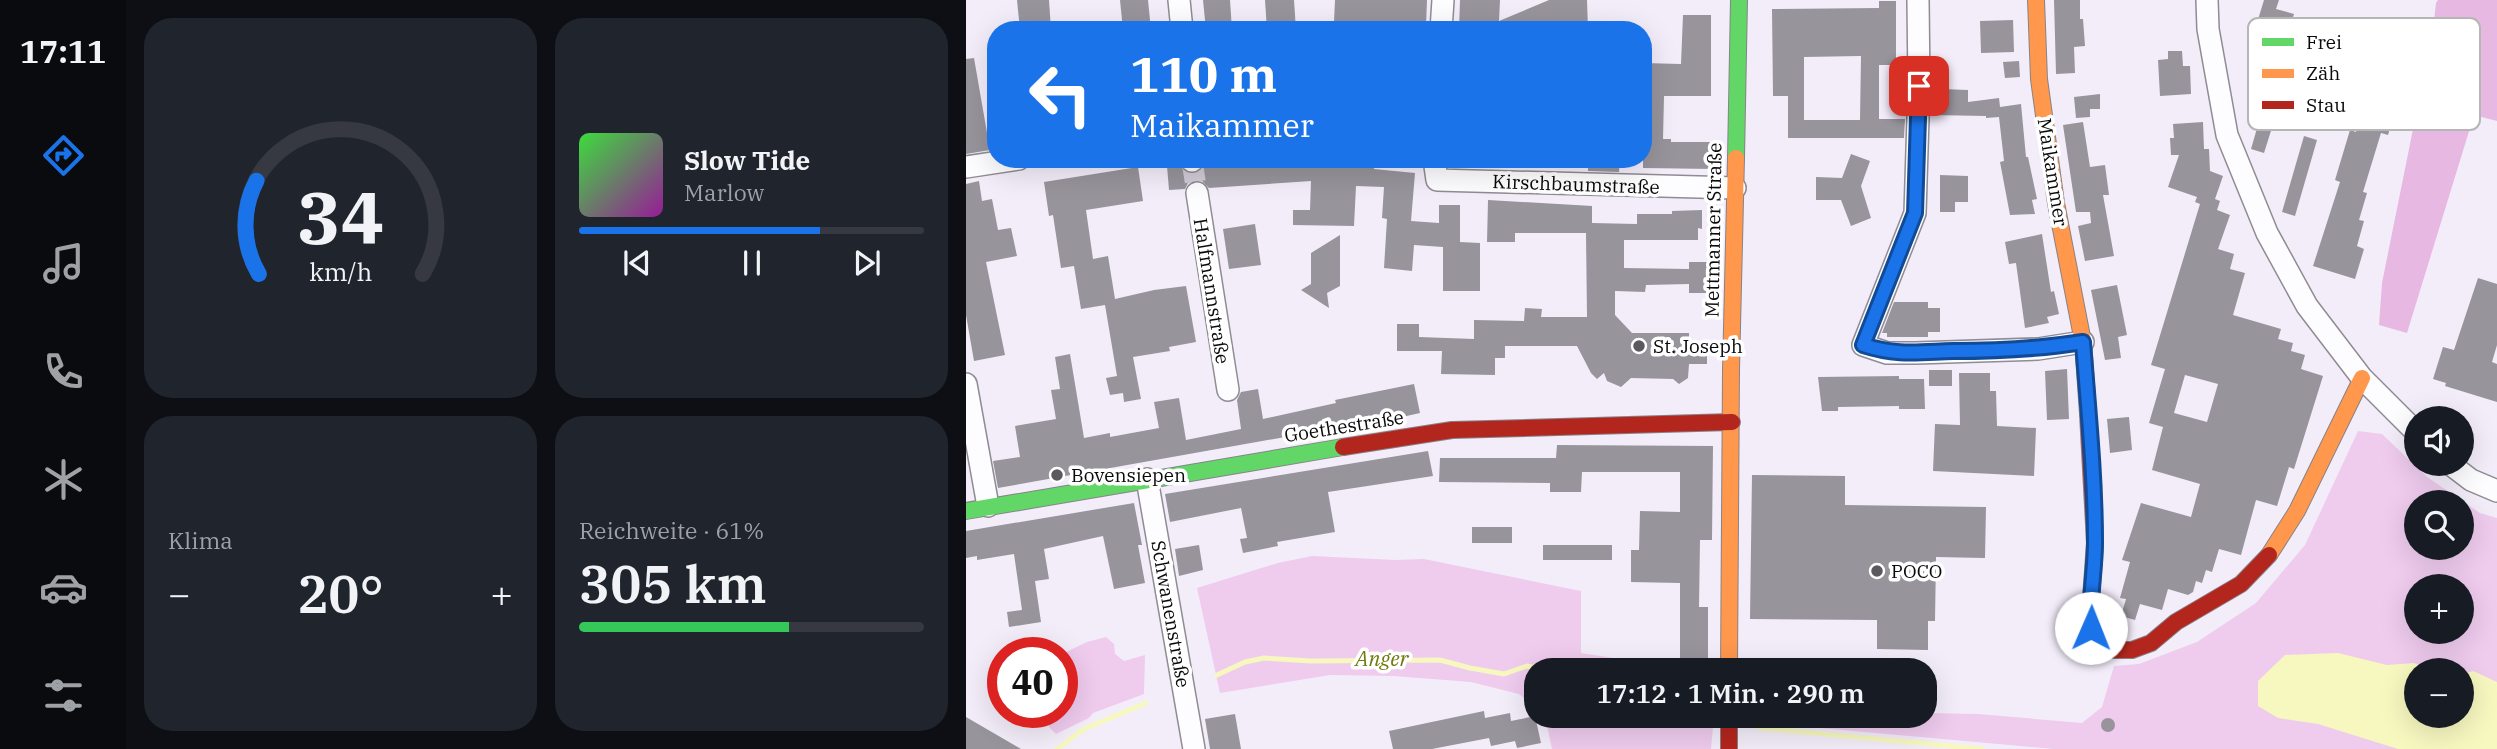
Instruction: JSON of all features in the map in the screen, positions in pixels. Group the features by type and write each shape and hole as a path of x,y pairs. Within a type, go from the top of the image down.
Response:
{"street":[{"path":"1180,0 1181,21"},
{"path":"1442,21 1443,0"},
{"name":"Mettmanner Straße","path":"1729,658 1738,0"},
{"path":"1918,0 1919,86 1915,213 1863,345 1887,353 1916,353 2038,349 2083,342"},
{"name":"Maikammer","path":"2036,0 2039,79 2056,203 2083,342 2095,543 2090,612 2094,639 2100,646 2106,650 2132,650 2151,643 2176,622 2241,584 2269,555 2297,511 2362,378"},
{"path":"2207,0 2208,29 2227,135 2266,233 2307,306 2362,378 2404,420"},
{"path":"966,167 987,164"},
{"name":"Kirschbaumstraße","path":"1435,168 1437,180 1735,188"},
{"name":"Halfmannstraße","path":"1197,193 1228,390"},
{"path":"966,384 988,506"},
{"name":"Goethestraße","path":"966,511 1452,430 1732,422"},
{"path":"2466,476 2497,491"},
{"name":"Schwanenstraße","path":"1147,480 1194,749"},
{"path":"1729,728 1729,749"}],"shaded area":[{"path":"2438,0 2497,0 2497,121 2480,117 2480,18 2434,18"},
{"path":"2413,130 2469,130 2407,333 2379,325 2382,283"},
{"path":"2358,431 2382,434 2404,455 2404,476 2426,476 2446,490 2404,490 2404,560 2474,560 2474,509 2497,518 2497,749 2054,749 1819,728 1937,728 1937,713 2082,723 2102,707 2114,666 2139,664 2197,642 2256,603 2305,545"},
{"path":"1312,556 1424,559 1581,591 1581,653 1614,658 1524,658 1524,698 1519,694 1471,682 1393,676 1330,675 1220,693 1197,588 1278,563"},
{"path":"1106,637 1114,644 1115,654 1124,661 1145,655 1144,694 1093,713 1078,723 1078,646"},
{"path":"2338,653 2387,665 2404,664 2404,728 2474,728 2474,671 2497,682 2497,749 2398,749 2318,724 2278,718 2258,706 2258,681 2285,655"},
{"path":"1050,728 1068,728 1056,734"},
{"path":"1548,728 1713,728 1711,749 1552,749"}],"building":[{"path":"1017,0 1049,0 1050,21 1019,21"},
{"path":"1120,0 1148,0 1150,21 1122,21"},
{"path":"1203,0 1230,0 1231,21 1205,21"},
{"path":"1265,0 1294,0 1295,21 1266,21"},
{"path":"1335,0 1427,0 1426,21 1334,21"},
{"path":"1460,0 1500,0 1499,21 1459,21"},
{"path":"1549,0 1587,0 1588,21 1499,21"},
{"path":"2054,0 2080,0 2085,46 2074,47 2075,73 2056,74"},
{"path":"2264,0 2279,0 2276,9 2294,14 2293,18 2258,18"},
{"path":"1879,1 1896,1 1896,65 1879,65 1879,119 1905,119 1904,138 1788,138 1788,96 1773,96 1772,9 1879,8","holes":["1861,56 1860,120 1804,120 1804,57"]},
{"path":"1683,15 1711,15 1711,96 1664,96 1663,139 1671,139 1671,142 1715,142 1714,169 1643,168 1652,168 1652,63 1681,64"},
{"path":"2013,20 2014,52 1981,53 1980,21"},
{"path":"2168,51 2182,51 2183,66 2190,66 2191,94 2160,96 2158,60 2168,59"},
{"path":"974,58 987,133 987,150 966,154 966,59"},
{"path":"2019,61 2020,77 2005,78 2003,62"},
{"path":"1942,89 1968,90 1968,102 1999,98 2000,107 2021,104 2026,157 2037,199 2032,200 2035,214 2010,215 2000,162 2004,161 1999,117 1931,115 1932,106 1942,104"},
{"path":"2100,94 2100,109 2090,109 2090,117 2076,118 2074,97"},
{"path":"2083,122 2090,167 2105,165 2109,195 2103,195 2114,256 2085,261 2078,226 2091,223 2090,212 2076,212 2063,125"},
{"path":"2203,122 2204,149 2209,149 2210,171 2223,176 2215,199 2220,201 2217,210 2230,215 2218,249 2234,254 2230,269 2245,273 2233,315 2281,329 2278,339 2293,343 2291,351 2305,355 2301,369 2323,376 2294,469 2289,467 2277,506 2256,500 2241,555 2219,549 2212,572 2206,570 2202,583 2196,581 2193,592 2188,595 2168,589 2162,610 2140,604 2135,620 2121,616 2126,599 2120,598 2130,562 2122,560 2141,503 2191,517 2200,484 2152,470 2163,427 2149,423 2165,369 2151,365 2200,204 2195,202 2197,197 2168,187 2179,155 2171,155 2173,124","holes":["2185,375 2218,384 2207,422 2174,413"]},
{"path":"2256,130 2271,130 2264,153 2251,149"},
{"path":"2350,130 2389,130 2388,135 2381,133 2363,192 2367,193 2359,220 2364,221 2357,246 2364,249 2355,279 2313,266 2340,182 2335,180"},
{"path":"2304,136 2317,140 2295,216 2282,212"},
{"path":"1851,154 1870,161 1861,186 1871,218 1851,226 1841,200 1816,200 1816,177 1842,178"},
{"path":"1138,168 1143,201 1086,210 1093,259 1108,256 1115,299 1186,286 1196,342 1169,347 1170,351 1133,357 1141,399 1124,402 1123,393 1110,395 1106,378 1117,376 1105,305 1081,309 1074,266 1061,268 1053,215 1049,216 1044,182"},
{"path":"1167,168 1182,168 1185,172 1193,174 1202,168 1374,168 1415,173 1411,221 1439,223 1439,205 1460,205 1460,242 1480,243 1480,291 1443,291 1443,247 1414,245 1412,271 1384,268 1387,219 1382,218 1384,187 1356,186 1354,226 1293,225 1293,210 1310,210 1311,181 1209,188 1202,181 1196,180 1188,183 1185,189 1169,190"},
{"path":"1588,168 1619,168 1619,172 1588,171"},
{"path":"1940,175 1968,176 1968,202 1955,202 1955,212 1940,212"},
{"path":"979,181 982,201 992,199 998,230 1011,228 1017,256 986,262 1005,355 974,361 966,315 966,184"},
{"path":"1488,200 1592,206 1592,223 1637,224 1637,214 1672,214 1672,211 1702,210 1702,229 1698,228 1698,240 1624,240 1624,268 1689,269 1689,262 1712,262 1712,293 1689,293 1689,284 1646,285 1645,292 1615,291 1615,315 1632,333 1689,333 1689,348 1707,349 1707,364 1689,364 1688,378 1679,384 1673,379 1631,378 1621,387 1607,381 1604,373 1597,379 1577,346 1505,346 1505,358 1495,358 1495,375 1441,374 1442,351 1397,351 1397,324 1419,324 1419,337 1474,339 1474,320 1524,321 1525,308 1542,309 1541,317 1587,317 1586,233 1515,233 1515,242 1487,242"},
{"path":"1255,224 1261,265 1229,269 1223,229"},
{"path":"2042,234 2051,292 2054,291 2059,314 2047,317 2049,323 2025,328 2016,263 2009,264 2005,242"},
{"path":"1340,235 1340,286 1327,293 1329,308 1301,290 1311,284 1311,253"},
{"path":"2478,278 2497,284 2497,345 2492,362 2497,364 2497,402 2445,386 2446,383 2433,379 2443,347 2454,350"},
{"path":"2117,285 2127,335 2118,337 2121,358 2105,360 2091,290"},
{"path":"1894,302 1928,302 1928,308 1940,308 1940,332 1928,332 1928,337 1887,337 1887,333 1882,333"},
{"path":"1070,354 1084,438 1110,433 1110,437 1159,428 1154,402 1179,398 1186,440 1241,429 1237,400 1241,392 1258,389 1263,419 1336,403 1335,400 1414,384 1420,413 1353,428 1341,427 998,488 993,461 1020,457 1015,426 1056,419 1051,390 1060,389 1055,357"},
{"path":"2067,369 2069,419 2047,420 2045,371"},
{"path":"1929,370 1952,370 1952,386 1929,386"},
{"path":"1959,373 1990,373 1990,391 1996,391 1997,426 2036,428 2034,476 1933,471 1935,424 1960,425"},
{"path":"1899,376 1899,379 1924,379 1925,409 1899,409 1899,406 1838,407 1838,411 1822,411 1818,377"},
{"path":"2129,417 2132,450 2110,453 2107,419"},
{"path":"1557,445 1713,446 1712,540 1700,540 1699,607 1708,607 1708,658 1680,658 1680,583 1631,582 1631,550 1639,550 1640,511 1680,512 1680,472 1582,472 1581,492 1550,492 1550,483 1439,482 1440,458 1556,458"},
{"path":"1428,451 1433,476 1328,492 1335,532 1277,542 1278,546 1243,553 1240,539 1247,538 1241,508 1170,522 1165,494"},
{"path":"1752,475 1845,476 1845,505 1986,507 1985,558 1936,557 1935,621 1928,621 1928,650 1877,649 1877,620 1750,619"},
{"path":"1134,503 1142,545 1138,545 1145,583 1114,589 1103,536 1044,549 1049,579 1035,581 1041,622 1009,627 1007,612 1022,610 1014,554 977,560 977,556 966,558 966,531"},
{"path":"1472,527 1512,527 1512,543 1472,543"},
{"path":"1199,545 1203,570 1179,576 1175,549"},
{"path":"1543,545 1612,545 1612,560 1543,560"},
{"path":"1484,711 1485,718 1510,713 1511,721 1524,718 1524,728 1538,728 1541,743 1517,748 1515,741 1491,746 1489,738 1432,749 1393,749 1389,731"},
{"path":"1235,714 1241,749 1210,749 1205,719"},
{"path":"966,717 1021,749 966,749"},
{"path":"2105,718 2111,718 2115,725 2111,732 2105,732 2101,728 2101,722"}],"waterway":[{"name":"Anger","path":"1217,675 1245,662 1264,658 1311,661 1440,660 1504,674 1524,667"},
{"name":"Anger","path":"1057,749 1084,729 1146,703"},
{"name":"Anger","path":"1759,728 1982,749"}],"tunnel":[{"path":"1193,168 1197,193"}],"traffic: fast":[{"path":"1736,158 1739,0"},
{"path":"966,511 1343,447"}],"traffic: slow":[{"path":"2036,0 2039,79 2056,203 2083,342 2088,414"},
{"path":"1729,658 1736,158"},
{"path":"2269,555 2297,511 2362,378"}],"traffic: jam":[{"path":"2088,414 2095,543 2090,612 2094,640 2100,646 2106,650 2132,650 2151,643 2176,622 2241,584 2269,555"},
{"path":"1343,447 1452,430 1732,422"},
{"path":"1729,728 1729,749"}],"place":[{"name":"St. Joseph","path":"1639,346"},
{"name":"Bovensiepen","path":"1057,475"},
{"name":"POCO","path":"1877,571"}],"route":[{"path":"1919,86 1915,213 1863,345 1887,353 1916,353 2038,349 2083,342 2095,543 2091,628"}]}
